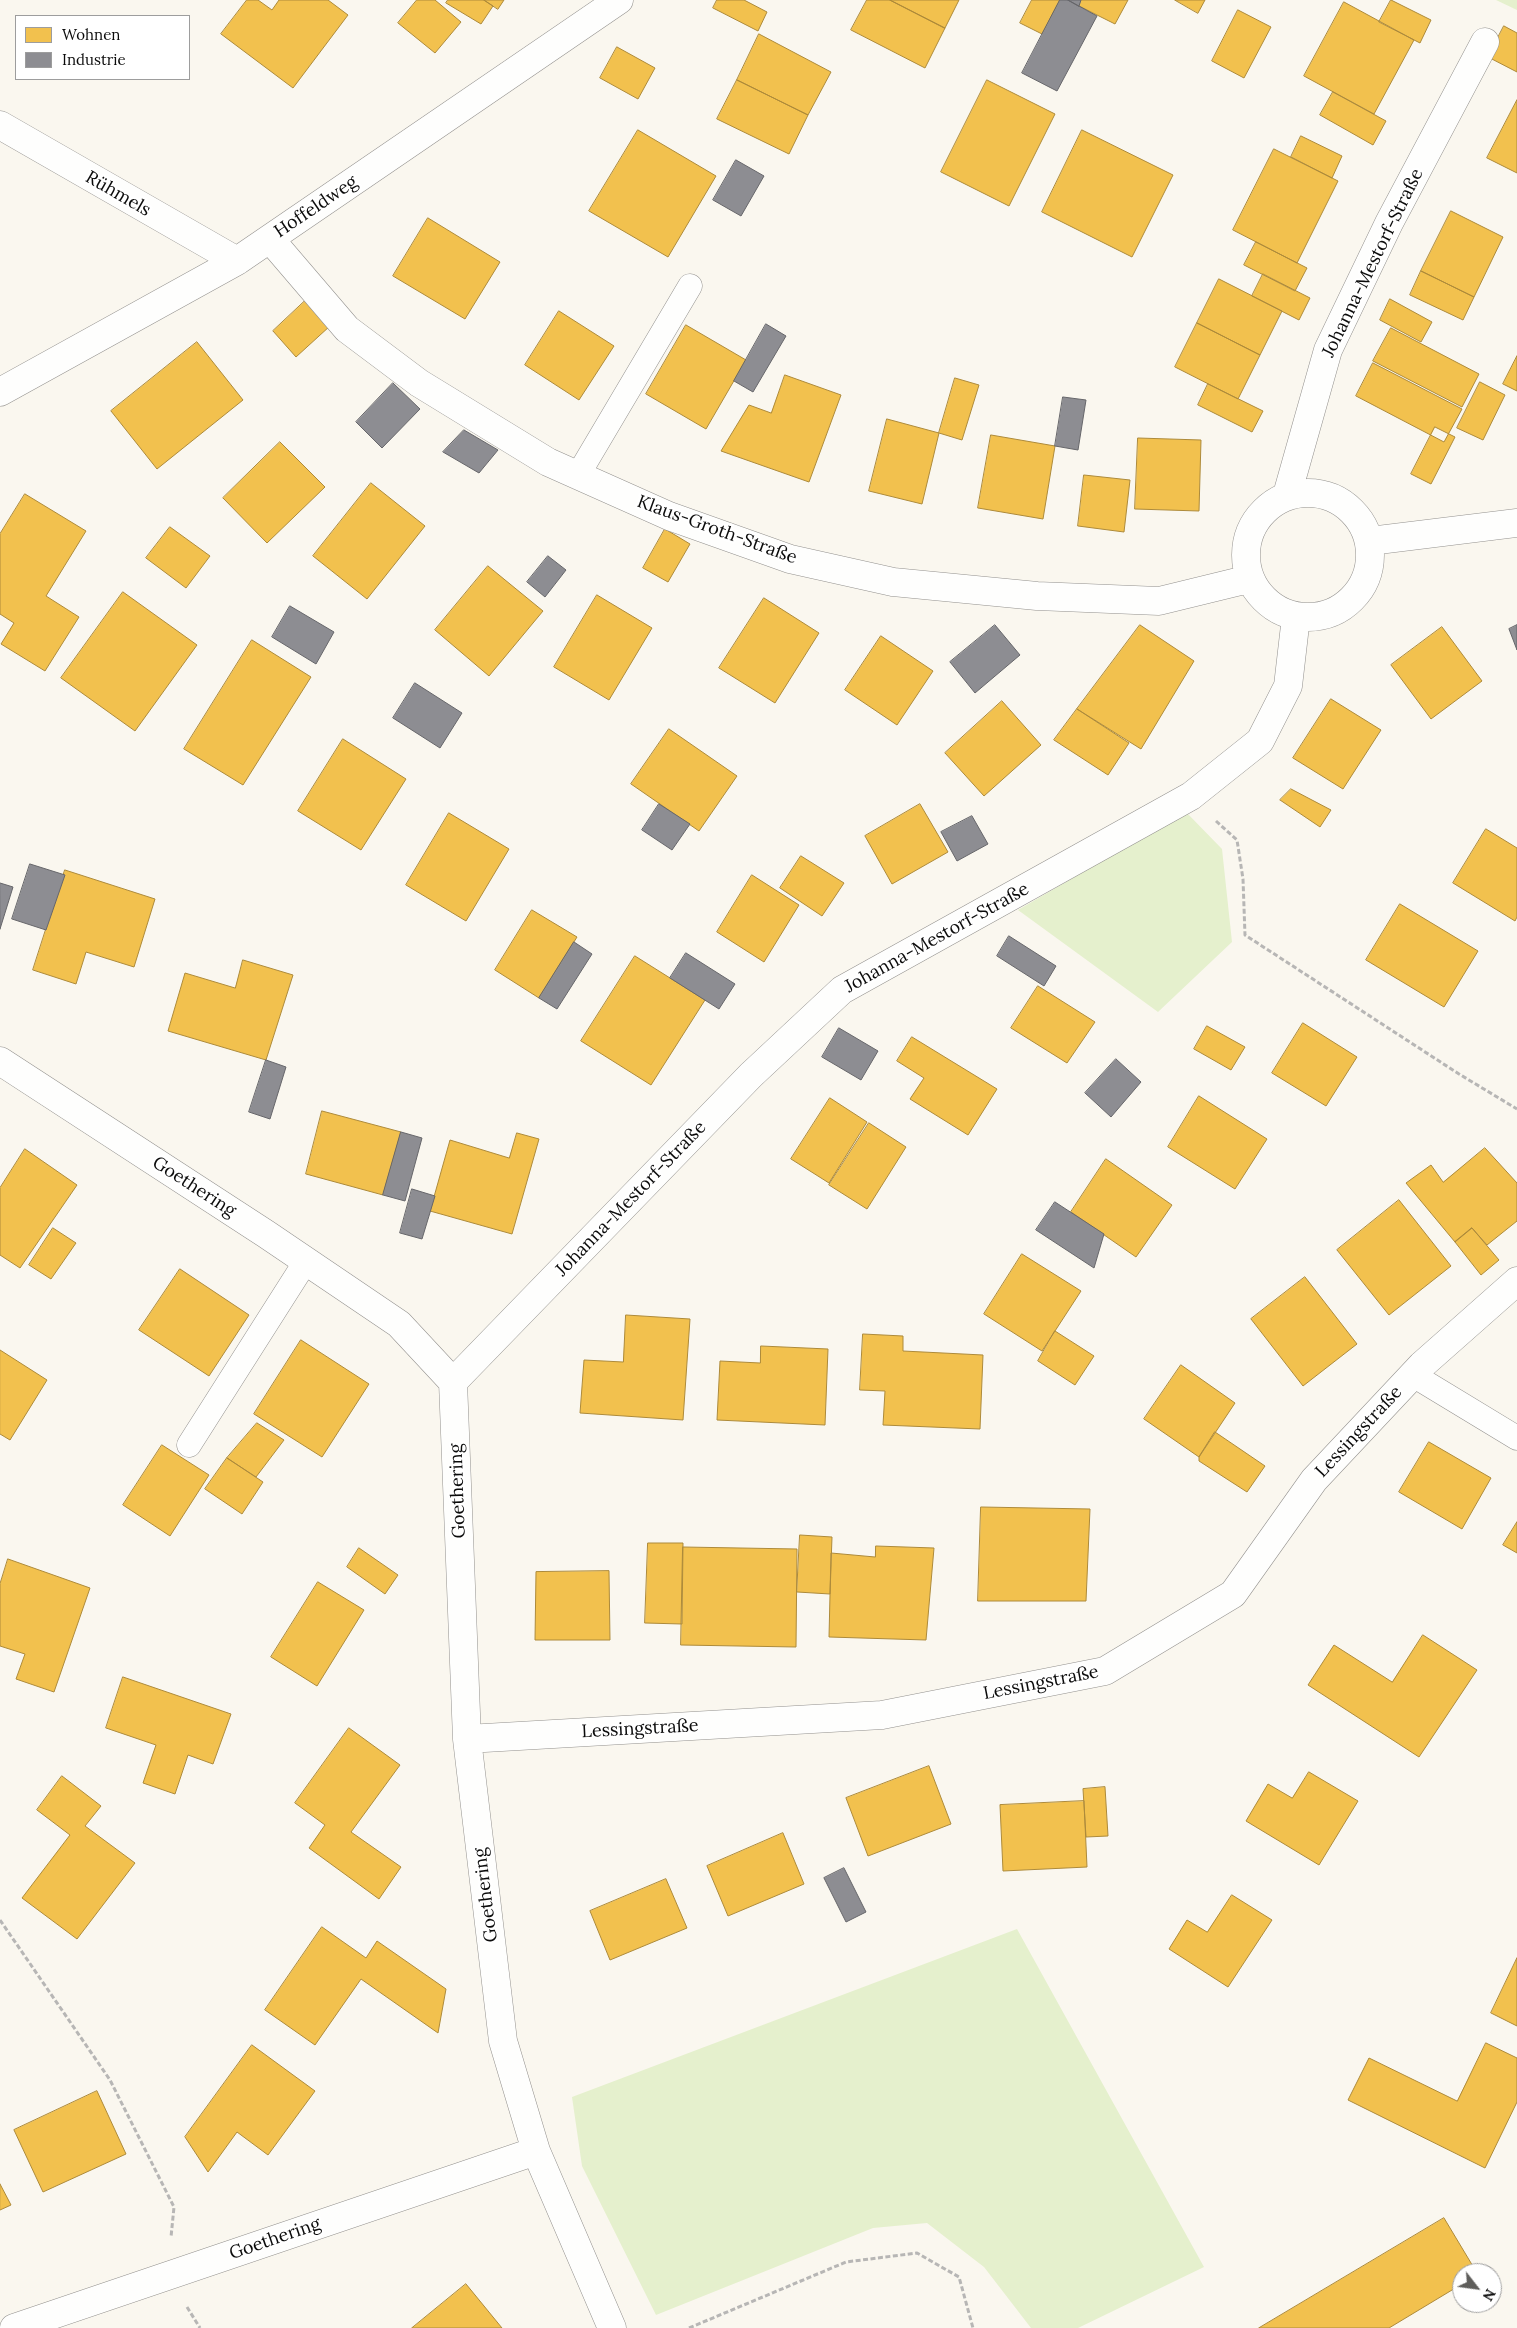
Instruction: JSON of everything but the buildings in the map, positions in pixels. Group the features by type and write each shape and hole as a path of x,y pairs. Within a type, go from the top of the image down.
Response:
{"street":[{"name":"Hoffeldweg","path":"0,392 237,262 620,0"},
{"name":"Johanna-Mestorf-Straße","path":"1288,495 1328,350 1389,223 1485,42"},
{"name":"Rühmels","path":"0,125 237,262"},
{"name":"Klaus-Groth-Straße","path":"270,239 352,333 419,383 548,462 669,516 790,559 893,582 1037,596 1159,601 1249,579"},
{"path":"1308,492 1329,496 1348,506 1362,522 1370,541 1371,562 1365,582 1353,599 1336,612 1317,618 1296,617 1260,597 1249,579 1245,559 1247,538 1256,520 1270,505 1288,495 1308,492"},
{"path":"1370,541 1517,522"},
{"name":"Johanna-Mestorf-Straße","path":"453,1382 751,1075 842,990 1191,796 1260,741 1288,686 1296,617"},
{"name":"Goethering","path":"0,1061 400,1324 453,1382 467,1739 503,2041 536,2151 612,2328"},
{"name":"Lessingstraße","path":"467,1739 882,1715 1105,1671 1233,1594 1314,1480 1413,1375 1517,1281"},
{"name":"Goethering","path":"14,2328 536,2151"}],"lane":[{"path":"578,475 690,286"},
{"path":"189,1445 306,1261"},
{"path":"1413,1375 1517,1438"}],"path":[{"path":"1191,796 1236,840 1243,878 1244,935 1443,1064 1517,1109"},
{"path":"0,1920 110,2080 174,2207 167,2276"},
{"path":"689,2328 846,2262 917,2253 959,2277 973,2328"}],"green space":[{"path":"1496,0 1517,0 1517,10"},
{"path":"1186,812 1222,849 1232,942 1158,1012 1018,910"},
{"path":"1017,1929 1204,2267 1078,2328 1031,2328 984,2267 927,2223 873,2228 656,2315 582,2166 572,2097"}]}
